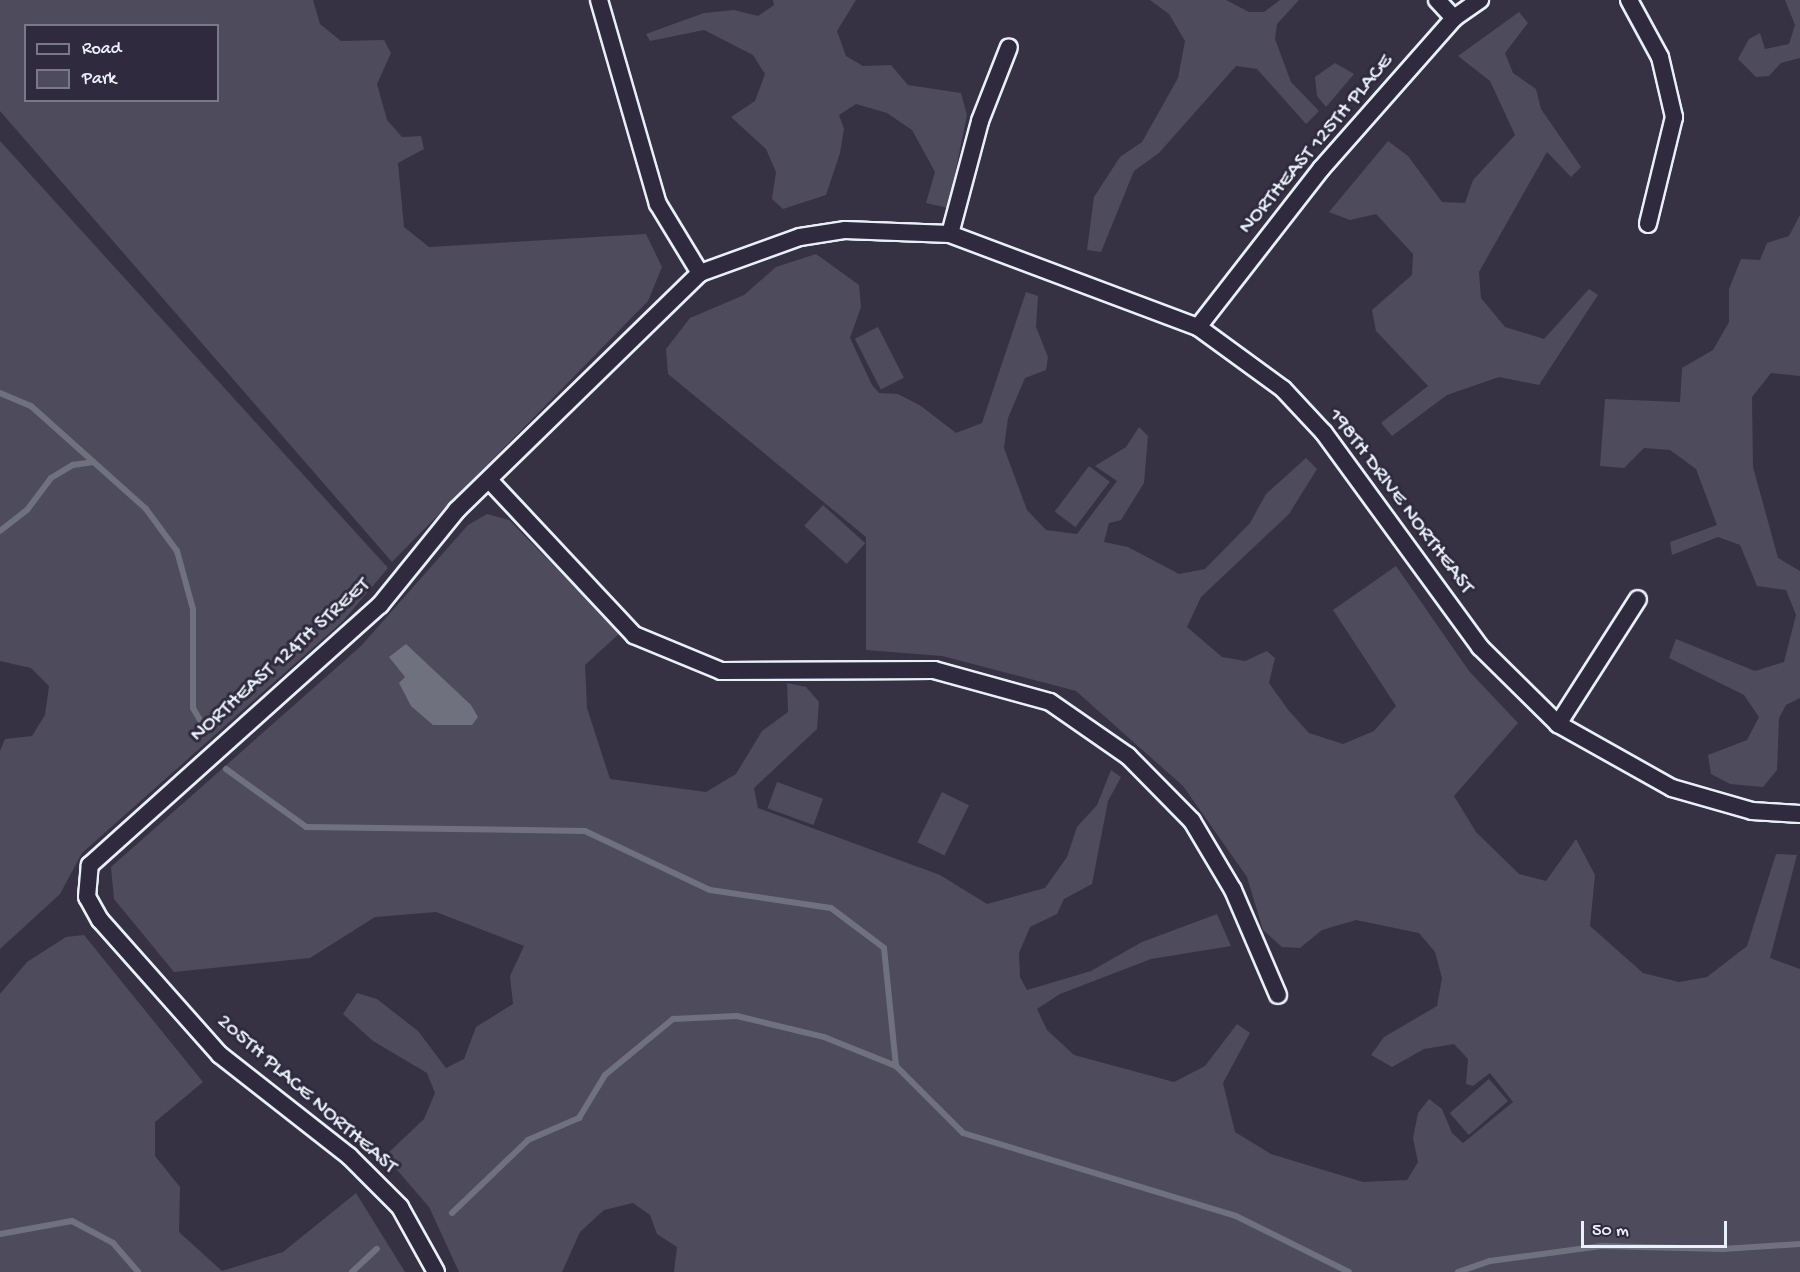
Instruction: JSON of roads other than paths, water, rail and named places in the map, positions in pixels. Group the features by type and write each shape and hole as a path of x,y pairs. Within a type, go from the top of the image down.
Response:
{"street":[{"path":"599,0 658,204 699,273"},
{"path":"1437,0 1454,18"},
{"name":"NORTHEAST 125TH PLACE","path":"1198,327 1321,169 1454,18 1480,0"},
{"path":"1629,0 1660,57 1674,117 1648,224"},
{"path":"950,234 980,121 1009,46"},
{"name":"198TH DRIVE NORTHEAST","path":"699,273 800,237 845,230 950,234 1198,327 1283,389 1324,433 1480,647 1558,724 1672,788 1752,811 1800,814"},
{"name":"NORTHEAST 124TH STREET","path":"89,904 86,879 96,856 364,621 457,510 490,482 699,273"},
{"path":"490,482 634,635 721,671 934,670 1050,702 1128,756 1192,821 1233,890 1278,995"},
{"path":"1558,724 1638,599"},
{"name":"205TH PLACE NORTHEAST","path":"89,904 220,1056 349,1156 400,1207 436,1272"}],"water":[{"path":"406,644 471,705 478,717 472,725 433,725 411,706 399,683 405,677 389,657"}],"waterway":[{"path":"0,393 31,406 146,509 177,551 193,609 193,708 205,729"},
{"path":"0,531 27,510 51,478 73,465 94,462"},
{"path":"226,769 306,827 585,831 710,890 831,908 884,948 896,1066 963,1133 1236,1216 1349,1272"},
{"path":"452,1213 528,1140 579,1118 605,1075 673,1019 737,1016 824,1037 896,1066"},
{"path":"0,1234 72,1221 113,1243 138,1272"},
{"path":"1458,1272 1490,1261 1601,1246 1723,1249 1800,1244"},
{"path":"352,1272 377,1249"}]}
